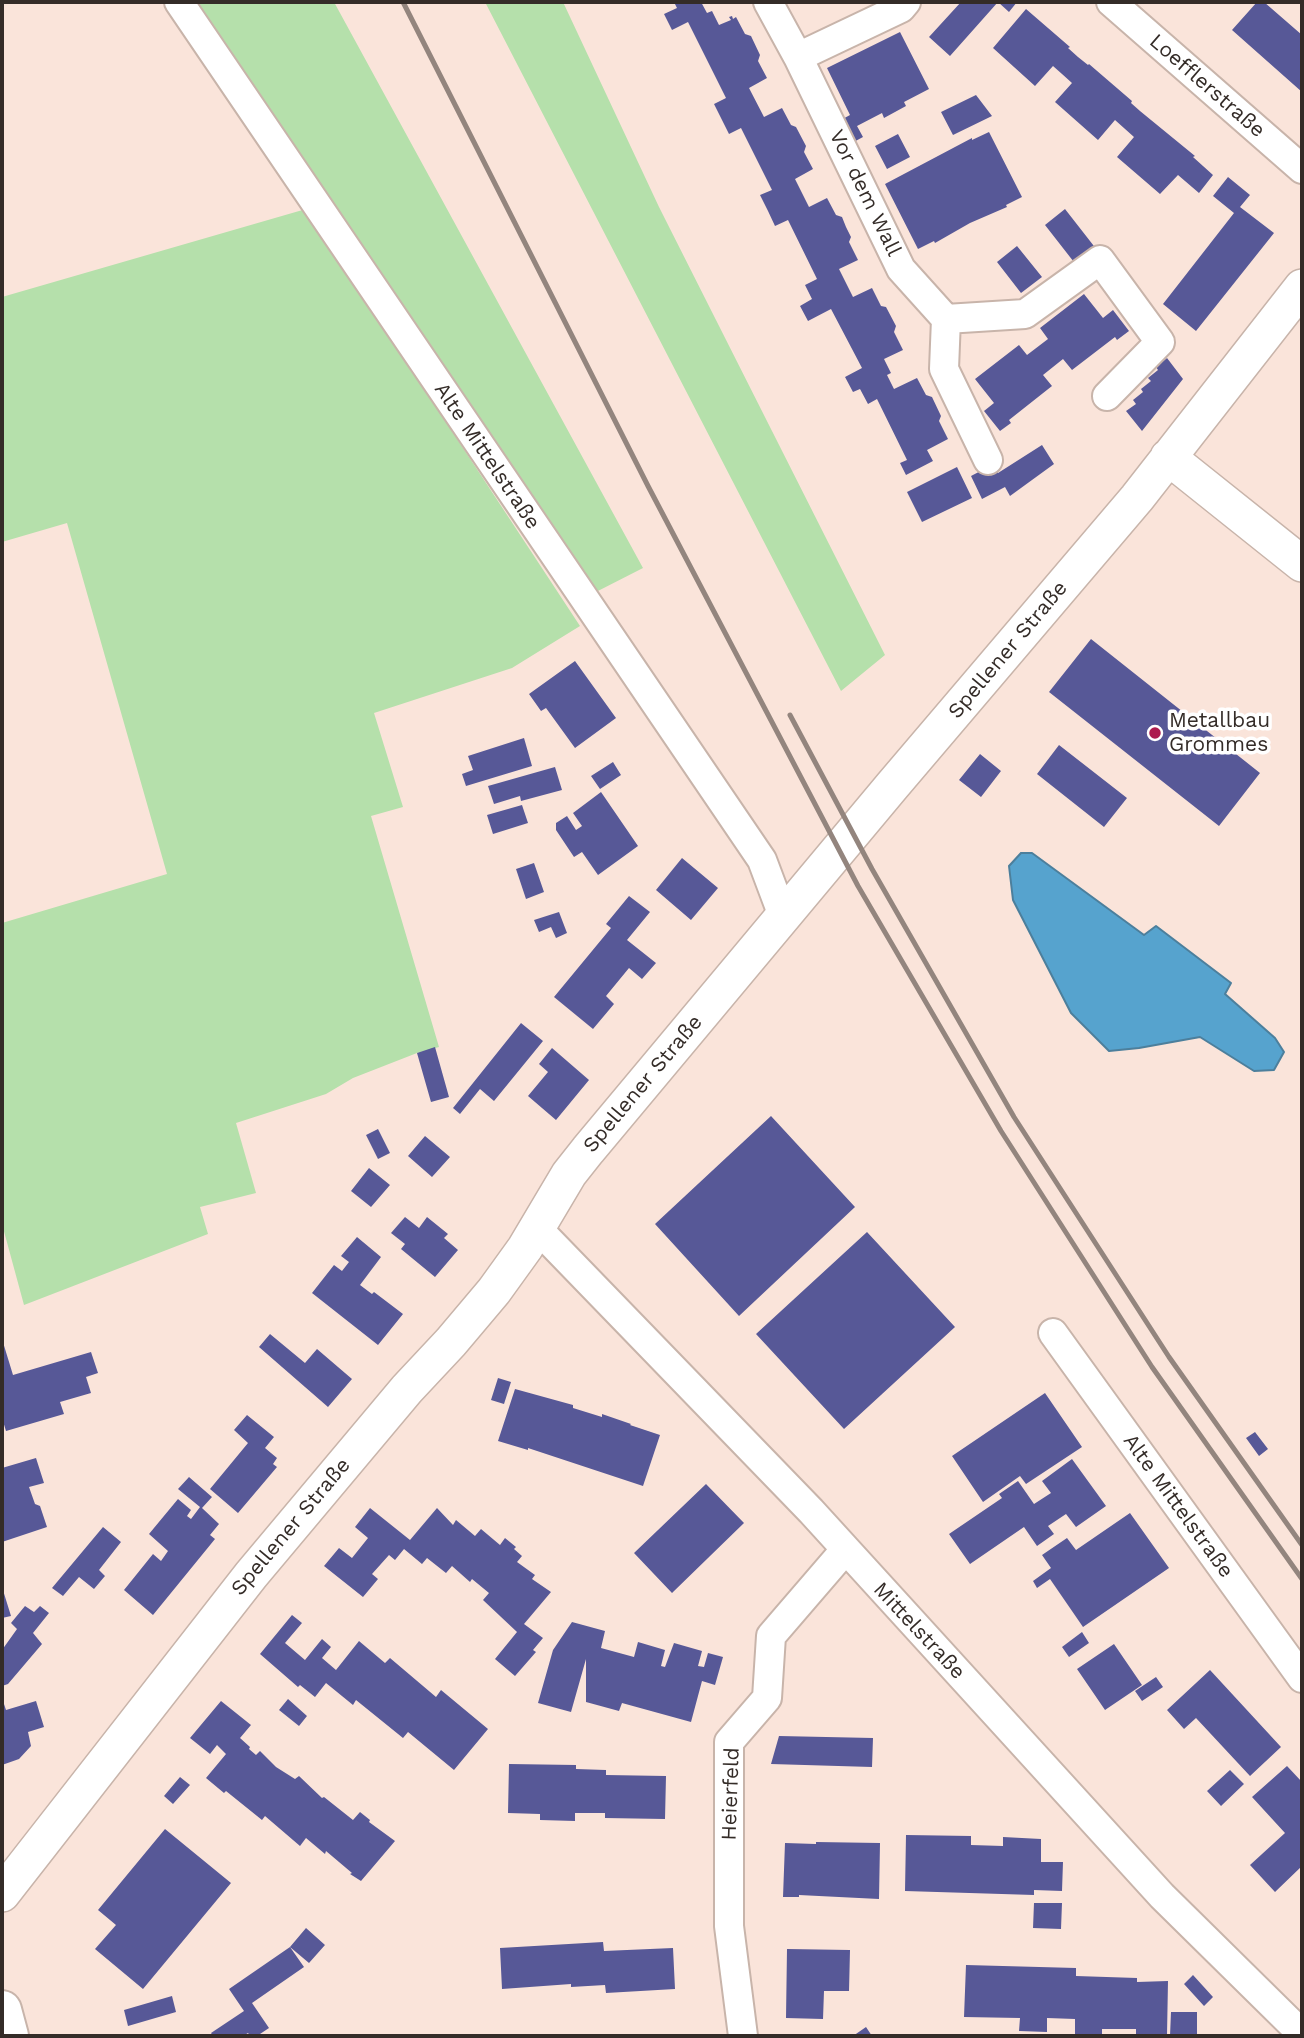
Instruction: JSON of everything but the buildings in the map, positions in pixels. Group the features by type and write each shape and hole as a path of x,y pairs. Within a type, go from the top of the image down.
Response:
{"main road":[{"path":"2,2010 9,2036"}],"street":[{"name":"Alte Mittelstraße","path":"179,2 762,860 783,916"},
{"name":"Vor dem Wall","path":"768,2 798,57 901,269 947,319"},
{"path":"798,57 901,8 906,2"},
{"name":"Loefflerstraße","path":"1111,2 1302,169"},
{"path":"988,460 944,369 947,319 1025,314 1100,260 1160,342 1107,396"},
{"name":"Spellener Straße","path":"2,1894 251,1575 407,1389 487,1300 537,1228 569,1174 588,1150 1137,498 1302,287"},
{"path":"1168,457 1302,564"},
{"name":"Mittelstraße","path":"537,1228 811,1511 1162,1896 1302,2034"},
{"name":"Alte Mittelstraße","path":"1053,1334 1302,1678"},
{"name":"Heierfeld","path":"743,2036 729,1926 729,1742 767,1698 771,1636 845,1549"}],"green space":[{"path":"195,2 334,2 643,568 592,594"},
{"path":"485,2 563,2 659,207 885,655 841,691"},
{"path":"306,209 580,626 512,668 374,713 403,807 371,816 439,1047 353,1078 326,1094 236,1123 256,1193 200,1207 208,1234 24,1305 2,1224 2,923 167,874 67,523 2,542 2,297"}],"water":[{"path":"1021,853 1032,853 1144,935 1156,926 1231,983 1225,994 1275,1038 1284,1052 1274,1070 1254,1071 1200,1037 1109,1051 1071,1013 1013,900 1009,866"}],"railway":[{"path":"403,2 648,486 858,886 1001,1131 1152,1367 1302,1579"},
{"path":"790,715 872,869 1014,1117 1169,1357 1302,1545"}],"place":[{"name":"Metallbau Grommes","path":"1155,733"}]}
